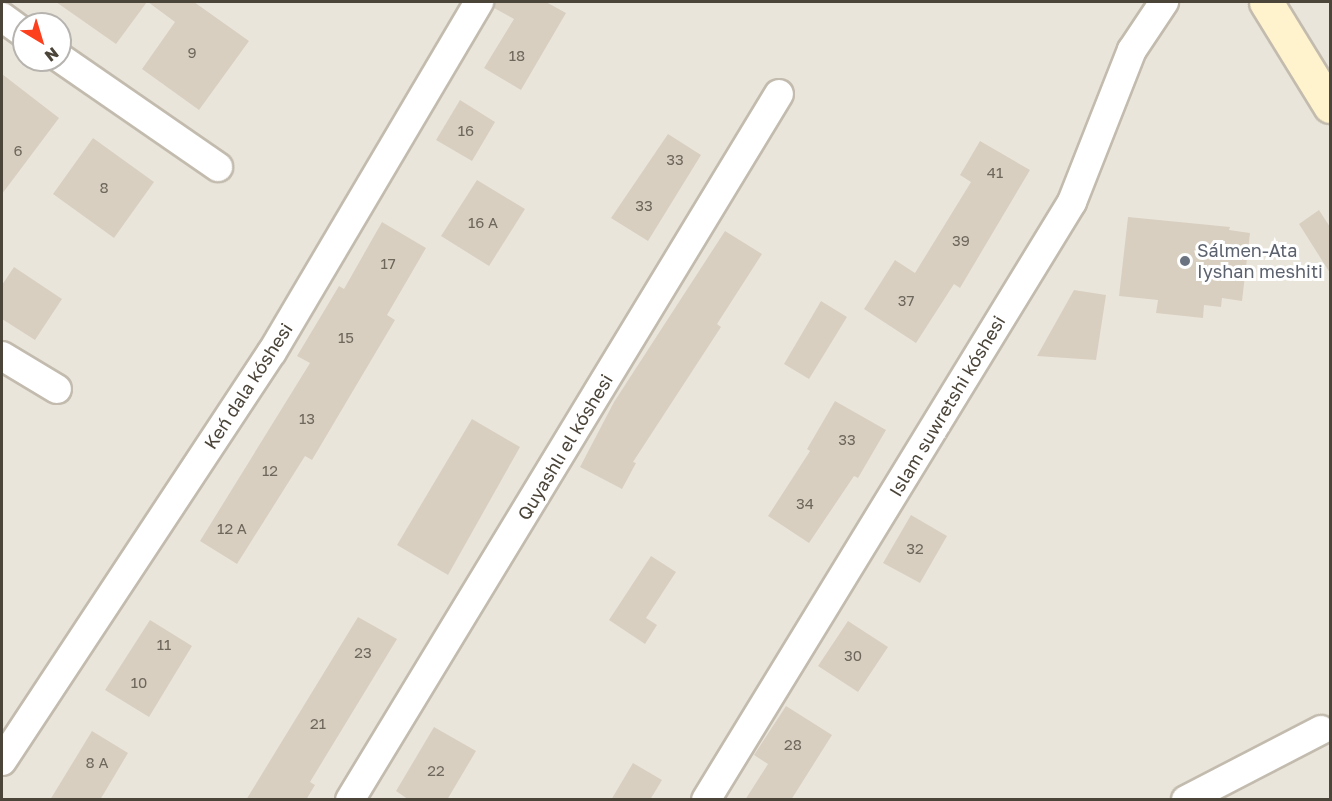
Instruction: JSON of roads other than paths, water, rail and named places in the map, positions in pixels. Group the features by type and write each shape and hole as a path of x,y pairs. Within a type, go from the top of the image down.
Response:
{"street":[{"name":"Keń dala kóshesi","path":"2,762 272,352 479,2"},
{"name":"Islam suwretshi kóshesi","path":"705,800 1072,202 1132,50 1164,2"},
{"path":"1266,2 1330,106"},
{"path":"72,66 218,167"},
{"name":"Quyashlı el kóshesi","path":"350,800 779,94"},
{"path":"2,356 57,389"},
{"path":"1186,800 1321,730"}],"place":[{"name":"Sálmen-Ata Iyshan meshiti","path":"1185,261"}]}
